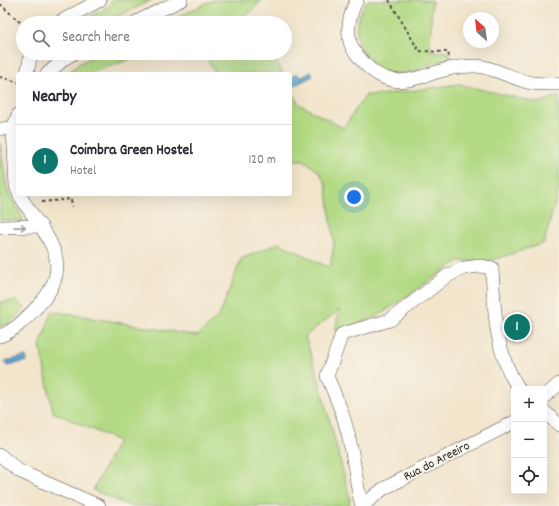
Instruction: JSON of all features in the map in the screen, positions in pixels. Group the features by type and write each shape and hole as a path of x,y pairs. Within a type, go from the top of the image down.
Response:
{"street":[{"path":"71,16 100,0"},
{"path":"148,16 181,0"},
{"path":"357,0 351,12 349,33 352,49 373,73 387,80 411,81 435,72 475,65 531,83 559,84"},
{"path":"27,72 30,60"},
{"path":"49,72 63,60"},
{"path":"16,117 6,129 16,186"},
{"path":"0,336 14,330 44,299 54,279 58,265 56,252 21,196"},
{"path":"0,227 41,226"},
{"path":"362,506 356,487 350,442 341,411 327,376 342,334 390,320 447,276 464,268 480,266 492,268 498,340 512,379 517,386"},
{"path":"547,394 559,384"},
{"path":"547,414 559,425"},
{"name":"Rua do Areeiro","path":"362,506 383,489 511,424"},
{"path":"0,455 19,471 99,506"}],"path":[{"path":"389,0 419,50 448,52"},
{"path":"0,4 16,19"},
{"path":"0,77 16,81"},
{"path":"42,202 71,199 72,207"}],"green space":[{"path":"112,0 152,0 118,16 92,16 108,7"},
{"path":"213,0 261,0 251,12 241,16 180,16"},
{"path":"368,0 432,0 430,51 448,52 451,59 434,63 407,73 399,74 391,73 376,66 365,54 357,35 358,19"},
{"path":"86,60 128,60 95,72 69,72"},
{"path":"208,60 276,60 282,72 215,72"},
{"path":"459,84 538,103 559,96 559,189 544,243 490,261 458,261 378,316 335,332 339,310 305,336 319,380 350,498 349,506 130,506 93,490 118,441 53,412 40,346 52,311 198,336 220,314 241,259 279,243 330,268 334,243 326,184 319,172 304,160 292,160 292,91 299,104 343,128 366,95 379,95"},
{"path":"0,142 7,189 23,218 22,221 0,220"},
{"path":"17,301 25,308 10,322 0,327 0,302"}],"water":[{"path":"311,72 313,76 293,86 292,76 297,73 300,78"},
{"path":"26,356 27,361 7,366 5,361"}],"place":[{"name":"Coimbra Green Hostel","path":"517,327"}]}
